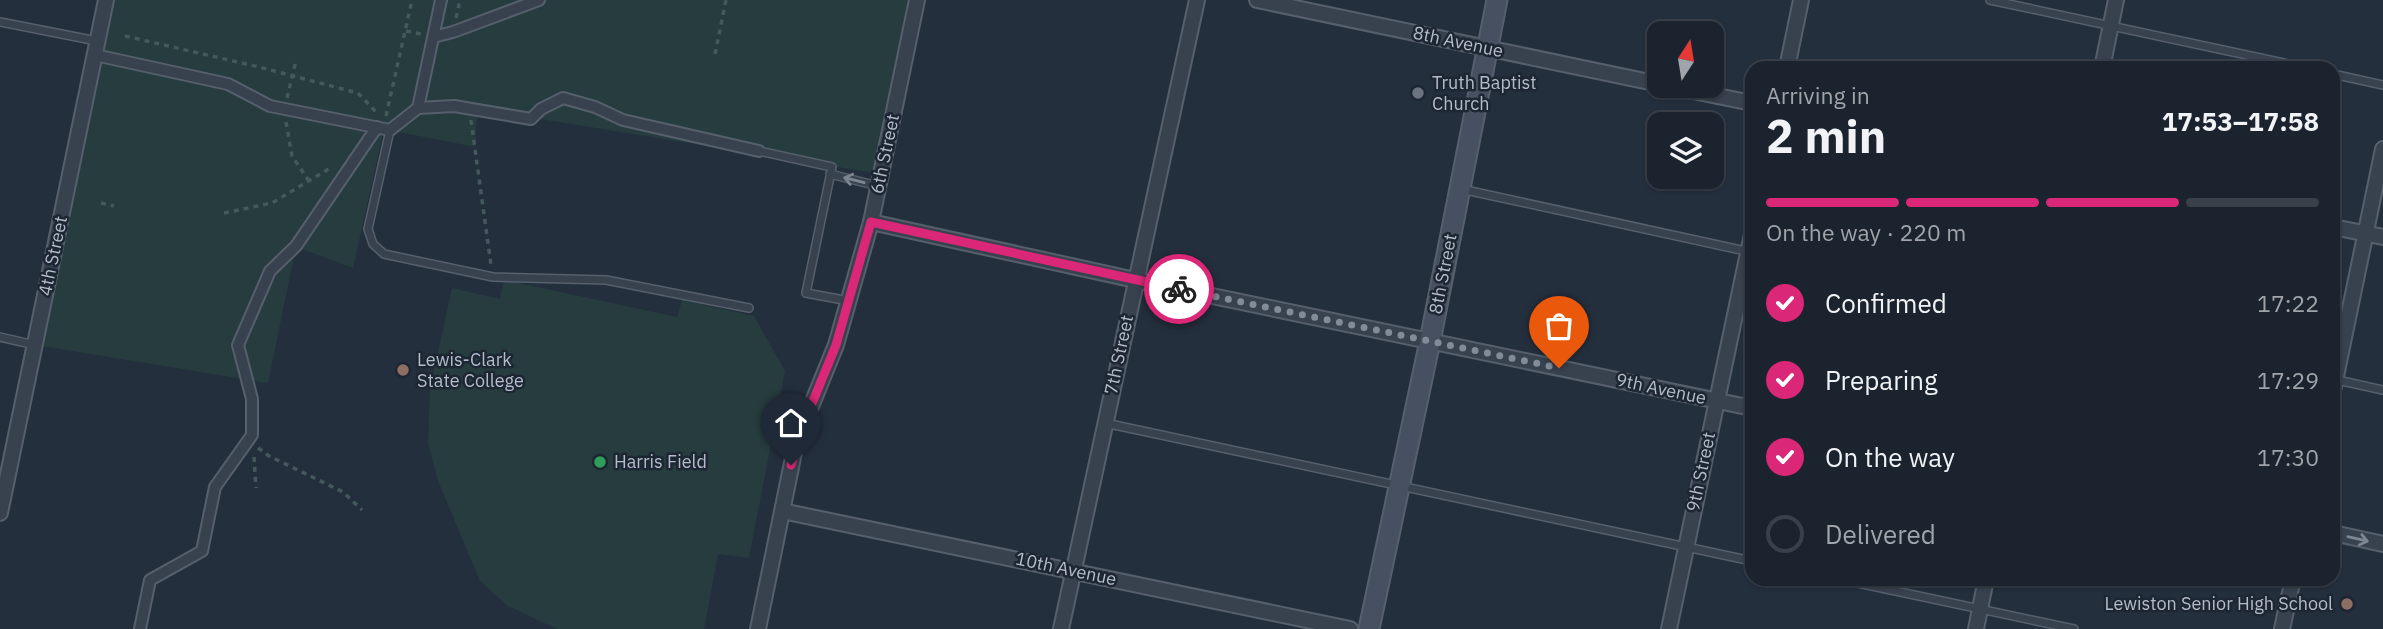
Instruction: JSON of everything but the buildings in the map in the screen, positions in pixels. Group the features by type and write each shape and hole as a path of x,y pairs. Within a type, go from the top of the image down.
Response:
{"main road":[{"name":"8th Street","path":"1369,629 1430,341 1497,0"}],"street":[{"name":"4th Street","path":"0,513 106,0"},
{"path":"418,108 441,0"},
{"path":"433,37 539,0"},
{"name":"6th Street","path":"758,629 796,443 836,345 871,222 917,0"},
{"name":"7th Street","path":"1061,629 1197,0"},
{"name":"8th Avenue","path":"1257,0 1647,82"},
{"path":"1788,61 1801,0"},
{"path":"2104,61 2116,0"},
{"path":"96,48 228,85 270,106 390,130 418,108 454,106 531,119 541,108 563,99 595,107 623,120 759,151"},
{"path":"1724,97 1745,102"},
{"path":"140,629 150,580 202,551 215,487 252,435 251,399 239,345 270,271 296,246 377,127"},
{"path":"2340,354 2383,149"},
{"name":"9th Avenue","path":"871,222 1135,280 1745,406"},
{"path":"2340,229 2383,237"},
{"name":"9th Street","path":"1669,629 1745,274"},
{"name":"10th Avenue","path":"782,511 1350,629"},
{"path":"2340,535 2383,544"},
{"path":"1976,629 1985,586"},
{"path":"2282,629 2291,586"}],"lane":[{"path":"1990,0 2274,61"},
{"path":"0,22 96,48"},
{"path":"2340,76 2383,85"},
{"path":"390,130 368,229 373,244 384,254 493,277 606,280 749,308"},
{"path":"759,151 832,167 806,292 850,301"},
{"path":"830,174 878,186"},
{"path":"1460,189 1745,251"},
{"path":"0,337 34,345"},
{"path":"2340,384 2383,390"},
{"path":"1105,423 1745,560"},
{"path":"1873,586 2074,629"}],"path":[{"path":"125,36 358,93 385,122 412,0"},
{"path":"715,54 726,0"},
{"path":"296,61 285,109 292,156 309,181"},
{"path":"470,108 493,277"},
{"path":"224,213 272,203 361,150"},
{"path":"100,203 114,206"},
{"path":"256,488 253,444 269,456 343,492 362,510"}],"green space":[{"path":"108,0 917,0 881,174 478,109 475,147 384,129 353,268 296,247 268,383 35,345"},
{"name":"Harris Field","path":"504,280 677,317 682,300 754,316 785,371 749,558 718,554 704,629 557,629 508,606 480,581 438,481 428,443 430,389 452,288 500,299"}],"way so far":[{"path":"1179,289 1559,368"}],"place":[{"name":"Truth Baptist Church","path":"1418,93"},
{"name":"Lewis-Clark State College","path":"403,370"},
{"name":"Harris Field","path":"600,462"},
{"name":"Lewiston Senior High School","path":"2347,604"}],"route":[{"path":"791,465 796,443 836,345 871,222 1179,289"}]}
